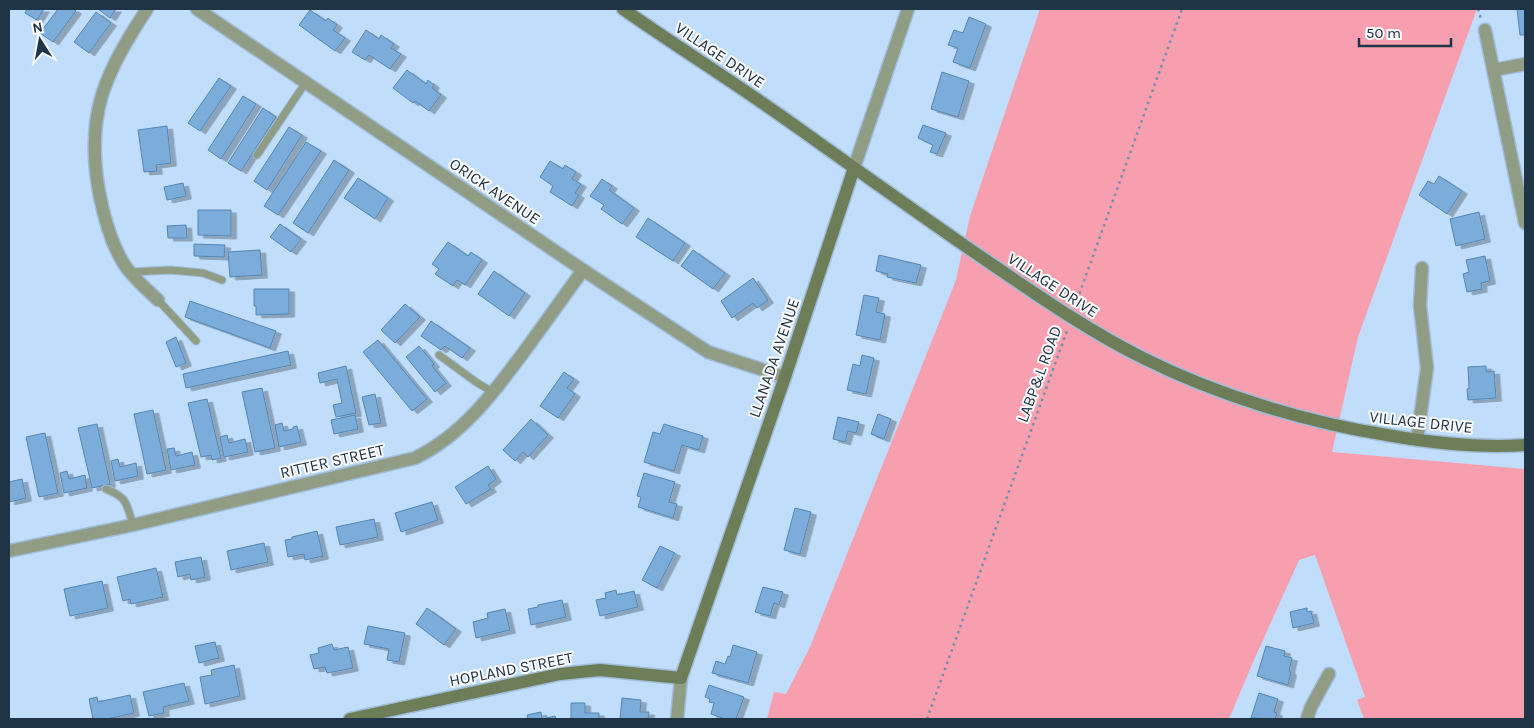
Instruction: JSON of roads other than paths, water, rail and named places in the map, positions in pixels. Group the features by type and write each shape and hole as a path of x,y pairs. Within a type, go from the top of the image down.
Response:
{"main road":[{"name":"VILLAGE DRIVE","path":"623,9 797,127 1071,318 1145,359 1245,399 1299,416 1355,430 1417,440 1463,444 1525,445"},
{"name":"LLANADA AVENUE","path":"681,678 786,377 854,168"},
{"name":"HOPLAND STREET","path":"350,719 560,674 600,670 681,678"}],"street":[{"path":"147,9 126,42 103,91 96,118 94,150 96,178 102,208 114,248 130,272 158,300"},
{"name":"ORICK AVENUE","path":"198,9 583,270 708,352 786,377"},
{"name":"LLANADA AVENUE","path":"854,168 908,9"},
{"path":"1485,30 1525,223"},
{"path":"1494,70 1525,64"},
{"path":"1417,440 1427,368 1420,306 1422,268"},
{"name":"RITTER STREET","path":"9,551 133,525 416,458 428,452 457,430 494,393 583,270"},
{"path":"1307,719 1311,707 1329,674"},
{"name":"LLANADA AVENUE","path":"677,719 681,678"}],"lane":[{"path":"257,155 306,82"},
{"path":"130,272 178,270 202,273 222,280"},
{"path":"158,300 196,341"},
{"path":"439,354 494,393"},
{"path":"106,489 120,495 125,501 133,525"}]}
